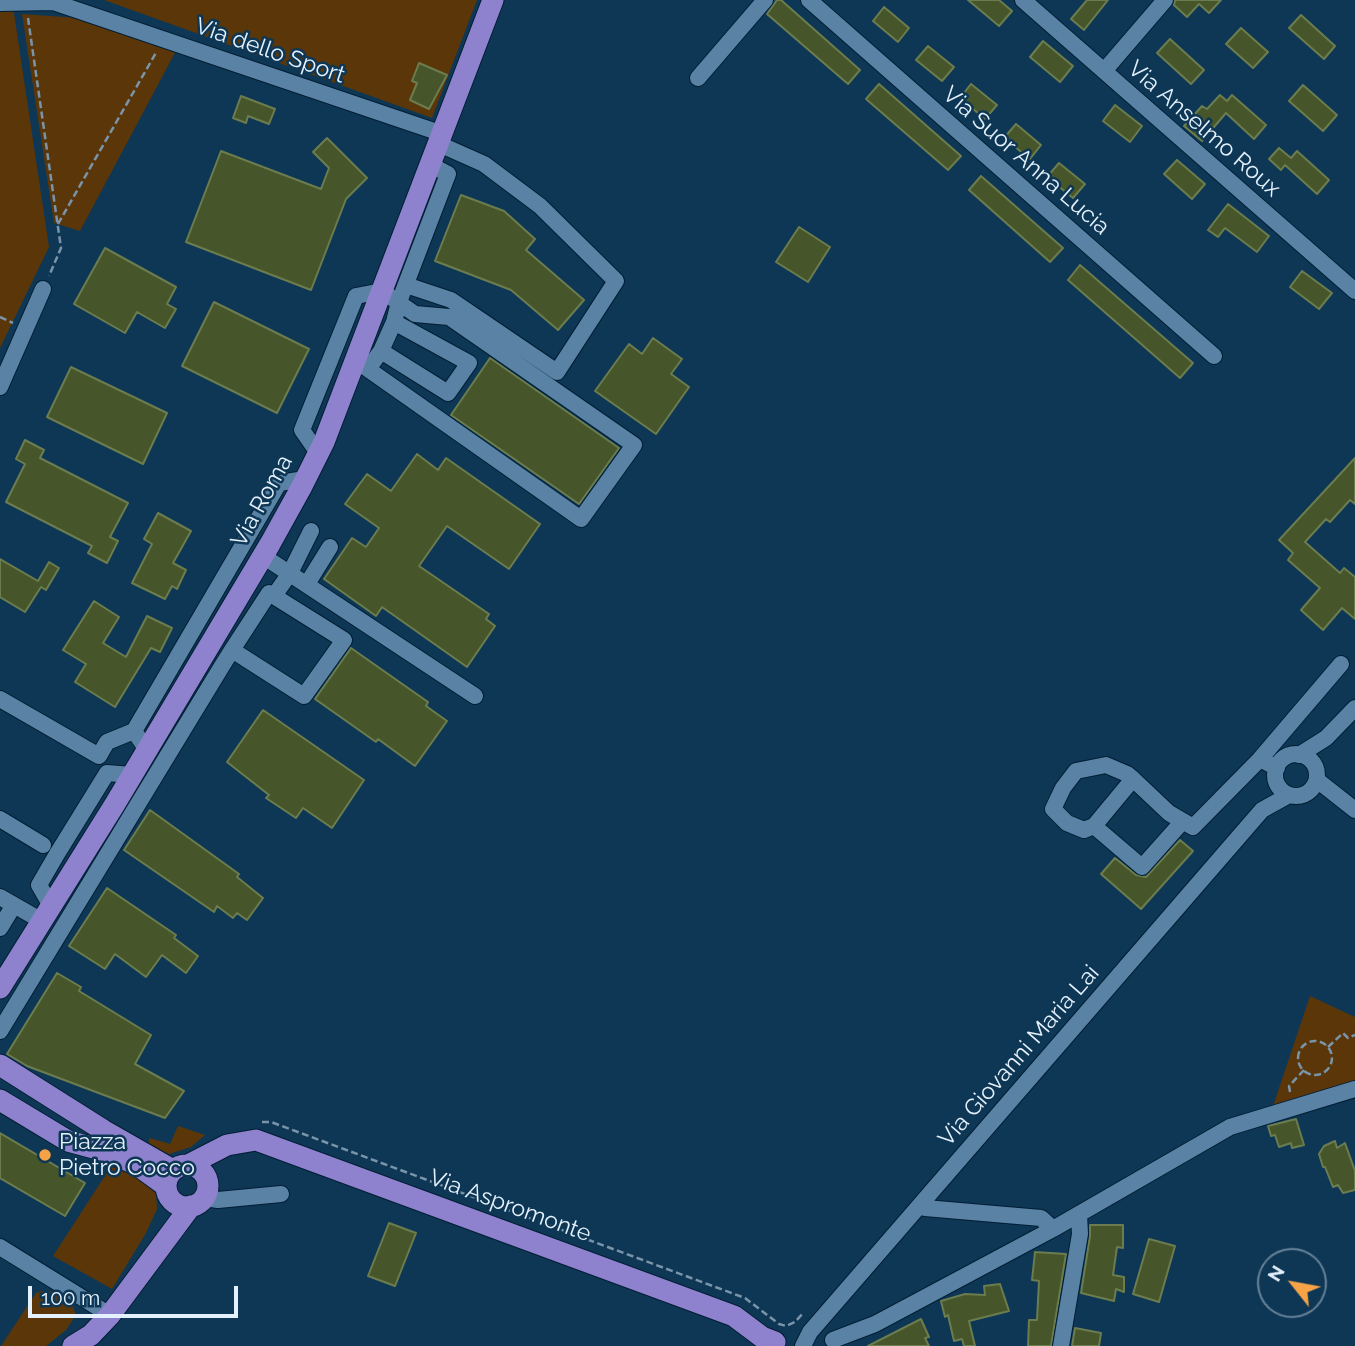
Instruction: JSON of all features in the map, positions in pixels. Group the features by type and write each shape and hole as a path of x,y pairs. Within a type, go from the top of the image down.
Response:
{"main road":[{"name":"Via Roma","path":"0,988 46,914 86,863 132,788 147,750 173,725 213,660 263,556 318,453 362,364 391,297 403,265 431,165 494,0"},
{"path":"0,1065 174,1178 180,1205 203,1194"},
{"path":"0,1100 68,1141 82,1146 105,1151 174,1178 201,1170 203,1194"},
{"path":"82,1146 94,1133 93,1124"},
{"name":"Via Aspromonte","path":"174,1178 227,1145 256,1140 734,1316 782,1342"},
{"path":"73,1346 91,1335 110,1315 203,1194 227,1153 240,1143"},
{"path":"139,1277 158,1233 174,1178"}],"street":[{"path":"698,78 765,0"},
{"name":"Via Suor Anna Lucia","path":"808,0 1214,356"},
{"name":"Via Anselmo Roux","path":"1023,0 1355,291"},
{"path":"1104,71 1166,0"},
{"name":"Via dello Sport","path":"0,3 53,2 441,139 484,164 540,206 616,281 557,372 451,300 405,285"},
{"path":"391,297 405,285 403,265"},
{"path":"0,387 43,289"},
{"path":"318,453 302,430 356,296 391,297 415,314 449,317 634,445 580,519 362,364 382,351 394,322 391,297"},
{"path":"382,351 448,393 469,363 394,322"},
{"path":"0,699 99,756 107,743 134,731 279,483 305,479"},
{"path":"274,596 290,573 311,531"},
{"path":"307,584 330,547"},
{"path":"263,556 475,696"},
{"path":"213,660 232,650 269,593 344,640 304,696 232,650"},
{"path":"1133,779 1094,826 1084,830 1067,823 1053,809 1076,771 1106,765 1127,774 1133,779 1169,813 1193,827 1260,759 1341,664"},
{"path":"1299,755 1326,738 1355,708"},
{"path":"46,914 39,885 50,849 107,773 132,788 173,725"},
{"path":"134,731 147,750"},
{"path":"1260,759 1276,774 1280,789 1289,795 1298,796 1313,779 1326,738"},
{"path":"1276,774 1288,756 1305,757 1313,779 1355,810"},
{"name":"Via Giovanni Maria Lai","path":"1262,810 1276,774"},
{"name":"Via Giovanni Maria Lai","path":"782,1342 921,1204 1262,810 1289,795"},
{"path":"0,819 50,849 86,863 44,961 0,1031"},
{"path":"1094,826 1142,867 1183,821"},
{"path":"0,928 7,901 46,914"},
{"path":"24,949 44,961"},
{"path":"833,1340 874,1324 1053,1229 1230,1127 1355,1089"},
{"path":"203,1194 234,1198 281,1194"},
{"path":"921,1204 925,1208 1041,1218 1053,1229"},
{"path":"1061,1346 1080,1234 1079,1214"},
{"path":"0,1247 110,1315"}],"path":[{"path":"26,2 61,248 43,289"},
{"path":"58,224 164,40"},
{"path":"1328,1047 1343,1033 1348,1038 1355,1035"},
{"path":"1313,1042 1328,1047 1332,1056 1327,1070 1318,1075 1304,1070 1299,1061 1304,1046 1313,1042"},
{"path":"1289,1086 1304,1070"}],"shaded area":[{"path":"0,0 12,0 49,247 0,348"},
{"path":"104,0 477,0 432,118"},
{"path":"22,14 78,18 177,49 80,231 54,223"},
{"path":"1310,996 1355,1017 1355,1082 1273,1106"},
{"path":"178,1126 205,1135 191,1147 169,1154 147,1146 150,1138 170,1144"},
{"path":"112,1165 141,1178 156,1194 157,1209 146,1233 112,1289 53,1256"},
{"path":"51,1291 72,1304 76,1315 66,1330 46,1346 1,1346 36,1293"}],"building":[{"path":"777,0 781,0 860,70 848,84 767,14"},
{"path":"968,0 999,0 1012,11 999,26"},
{"path":"1087,0 1108,0 1084,30 1071,19"},
{"path":"1175,0 1221,0 1209,13 1199,4 1187,17 1174,5"},
{"path":"884,7 909,28 898,42 873,21"},
{"path":"1301,15 1335,46 1324,59 1289,28"},
{"path":"1241,28 1268,52 1253,68 1226,44"},
{"path":"1170,39 1204,70 1191,84 1157,53"},
{"path":"1043,41 1073,66 1060,82 1030,57"},
{"path":"928,46 954,67 942,81 916,60"},
{"path":"419,63 447,75 429,109 410,100 417,83 412,81"},
{"path":"879,84 961,156 948,170 866,99"},
{"path":"971,84 997,105 985,119 960,98"},
{"path":"1303,85 1337,115 1323,131 1289,101"},
{"path":"1220,95 1227,101 1232,95 1266,125 1254,139 1226,113 1202,141 1184,126 1202,106 1207,109"},
{"path":"241,96 275,109 269,124 248,116 246,123 233,118"},
{"path":"1115,105 1142,126 1130,142 1103,121"},
{"path":"1016,124 1041,145 1030,159 1004,138"},
{"path":"327,138 367,178 346,199 311,290 186,242 221,151 321,189 329,168 313,152"},
{"path":"1279,148 1291,158 1297,151 1329,180 1317,194 1285,165 1281,170 1269,159"},
{"path":"1177,160 1205,184 1192,199 1164,174"},
{"path":"1059,163 1085,184 1073,198 1047,177"},
{"path":"981,176 1063,248 1050,262 969,190"},
{"path":"461,195 504,211 535,239 526,250 584,300 558,330 511,290 435,261"},
{"path":"1228,204 1269,236 1257,252 1225,228 1218,237 1208,230"},
{"path":"799,227 830,247 808,282 776,262"},
{"path":"105,248 176,287 167,304 176,309 165,328 137,312 125,333 74,304"},
{"path":"1080,265 1193,363 1180,378 1068,280"},
{"path":"1302,271 1332,293 1319,309 1290,287"},
{"path":"214,302 309,349 277,413 182,366"},
{"path":"653,338 682,359 671,374 689,387 656,434 595,391 629,344 642,354"},
{"path":"490,358 619,448 579,504 451,415"},
{"path":"71,367 167,413 143,464 47,417"},
{"path":"25,440 44,450 40,458 128,503 110,537 118,541 107,563 88,553 92,546 6,502 25,464 16,459"},
{"path":"417,454 438,470 446,458 540,524 509,569 447,526 419,566 489,614 486,619 495,626 467,667 382,607 376,616 324,579 352,538 366,547 379,528 345,504 367,474 391,491"},
{"path":"1355,458 1355,504 1350,500 1330,522 1326,519 1305,542 1340,573 1344,568 1355,577 1355,619 1342,608 1323,630 1301,610 1320,588 1288,560 1293,553 1279,540"},
{"path":"158,513 191,531 173,563 186,570 177,589 172,586 165,599 132,583 152,544 144,539"},
{"path":"0,559 38,581 49,562 59,568 46,590 41,587 25,612 0,597"},
{"path":"94,601 119,617 103,643 126,657 147,616 172,628 160,652 151,648 115,707 75,682 86,664 63,650"},
{"path":"351,648 428,702 426,706 447,721 415,766 315,699"},
{"path":"263,710 364,780 332,828 303,808 296,818 266,798 269,795 227,762"},
{"path":"150,810 239,874 237,877 263,898 247,920 237,913 233,918 217,906 214,912 124,850"},
{"path":"1180,840 1193,851 1141,909 1101,874 1115,858 1136,875 1146,877"},
{"path":"107,888 176,935 174,938 198,956 186,973 162,955 146,977 115,954 105,969 69,946"},
{"path":"57,973 81,987 79,991 151,1035 135,1064 184,1091 165,1118 27,1066 7,1054"},
{"path":"1296,1119 1304,1145 1292,1148 1291,1143 1279,1147 1268,1126"},
{"path":"0,1133 85,1183 65,1216 0,1178"},
{"path":"1335,1141 1337,1148 1345,1143 1355,1171 1355,1190 1343,1193 1338,1185 1333,1187 1323,1167 1319,1154 1324,1146"},
{"path":"389,1223 416,1233 395,1286 368,1276"},
{"path":"1090,1225 1123,1225 1123,1248 1117,1247 1113,1275 1124,1277 1124,1292 1116,1289 1114,1301 1081,1293"},
{"path":"1149,1239 1175,1246 1159,1302 1133,1294"},
{"path":"1035,1252 1066,1254 1051,1346 1028,1346 1029,1320 1037,1320 1039,1281 1032,1280"},
{"path":"1000,1284 1009,1311 969,1321 975,1346 964,1346 962,1339 954,1341 948,1315 945,1317 941,1301 965,1294 985,1295 984,1286"},
{"path":"921,1319 929,1337 925,1338 929,1346 868,1346"},
{"path":"1075,1328 1101,1333 1099,1346 1072,1346"}],"place":[{"name":"Piazza Pietro Cocco","path":"45,1155"}]}
